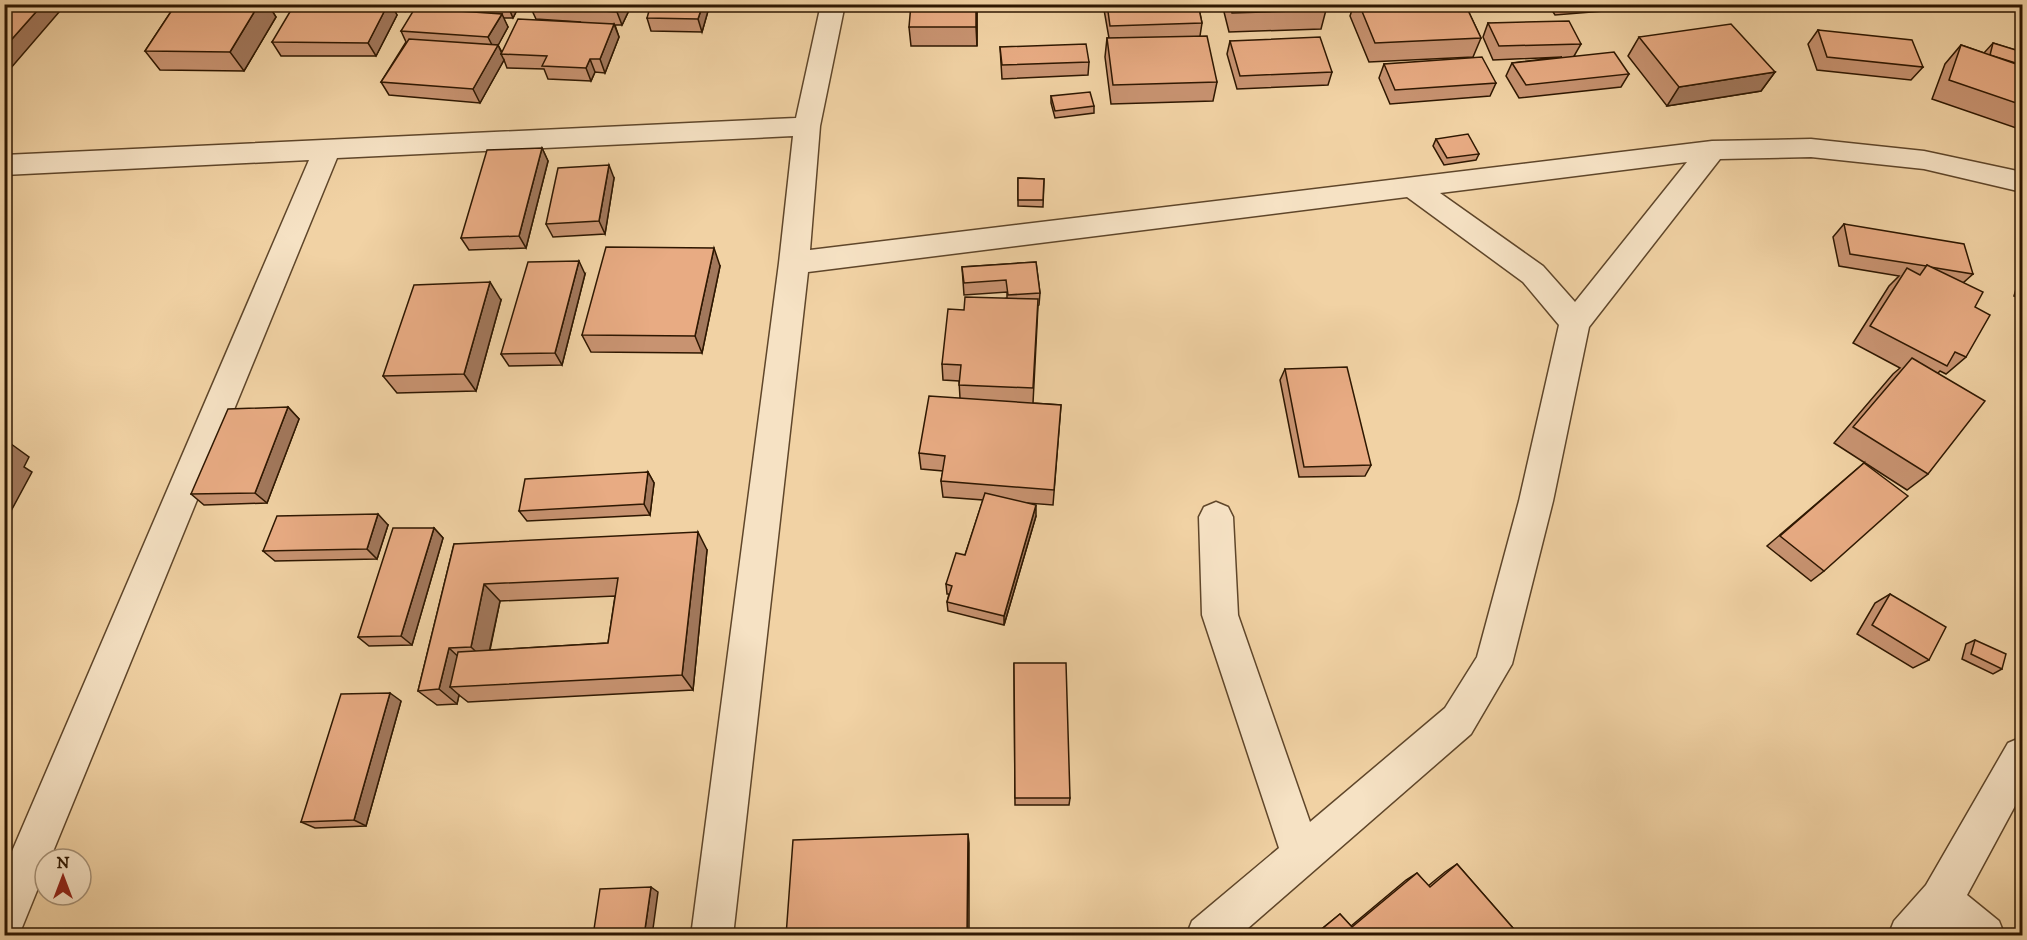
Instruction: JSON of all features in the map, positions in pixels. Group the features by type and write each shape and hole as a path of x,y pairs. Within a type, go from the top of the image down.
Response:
{"street":[{"path":"712,936 794,263 807,126 833,4"},
{"path":"4,165 807,126"},
{"path":"794,263 1712,150 1811,148 1913,158 2022,182"},
{"path":"4,920 327,150"},
{"path":"1207,936 1458,721 1494,664 1536,501 1575,323 1712,150"},
{"path":"1412,187 1533,273 1575,323"},
{"path":"1216,517 1220,615 1302,855"},
{"path":"1909,936 1941,900 2022,756"},
{"path":"1941,900 1984,936"}],"building":[{"path":"4,4 43,4 4,48"},
{"path":"176,4 259,4 230,52 145,51"},
{"path":"381,4 388,4 368,43 272,42 291,10 307,10 310,5 317,5 315,9 378,9"},
{"path":"531,4 621,4 617,12 530,6"},
{"path":"651,4 703,4 698,19 647,18"},
{"path":"911,4 976,4 976,27 909,27"},
{"path":"1107,4 1198,4 1202,23 1110,26"},
{"path":"1230,4 1324,4 1326,10 1232,13"},
{"path":"1359,4 1465,4 1481,38 1375,43"},
{"path":"415,8 502,14 488,37 401,31"},
{"path":"518,19 614,24 600,59 590,59 586,68 542,66 547,56 501,54"},
{"path":"1569,21 1581,44 1499,46 1488,23"},
{"path":"1731,24 1775,72 1679,87 1639,37"},
{"path":"1818,30 1912,40 1923,67 1827,57"},
{"path":"1207,36 1217,82 1113,85 1107,38"},
{"path":"1320,37 1332,72 1240,76 1230,41"},
{"path":"409,39 498,45 473,89 381,82"},
{"path":"1993,43 2016,50 2017,47 2022,49 2022,65 1990,55"},
{"path":"1086,44 1089,62 1002,65 1000,47"},
{"path":"1961,45 2022,66 2022,105 1949,80"},
{"path":"1614,52 1629,74 1526,85 1512,63"},
{"path":"1482,57 1496,83 1395,90 1384,64"},
{"path":"1090,92 1094,106 1055,111 1051,96"},
{"path":"1468,134 1479,154 1447,158 1436,139"},
{"path":"542,148 519,236 461,238 487,150"},
{"path":"609,165 599,221 546,224 558,168"},
{"path":"1018,178 1044,179 1043,200 1018,200"},
{"path":"1844,224 1964,244 1973,274 1850,254"},
{"path":"606,247 714,248 695,336 582,335"},
{"path":"579,261 555,353 501,354 528,262"},
{"path":"1036,262 1040,293 1008,295 1006,280 964,283 962,267"},
{"path":"1927,265 1983,292 1975,307 1990,315 1966,357 1955,352 1947,366 1870,326 1907,268 1920,275"},
{"path":"490,282 464,374 383,376 414,285"},
{"path":"965,297 1038,299 1033,388 959,385 961,365 942,364 948,309 964,310"},
{"path":"1912,358 1985,401 1928,474 1853,427"},
{"path":"1347,367 1371,465 1304,467 1285,369"},
{"path":"929,396 1061,405 1054,490 941,481 945,456 919,453"},
{"path":"288,407 255,493 191,494 228,409"},
{"path":"1864,463 1908,496 1824,571 1780,536"},
{"path":"648,472 644,504 519,511 525,479"},
{"path":"985,493 1036,505 1004,616 947,602 952,586 946,584 956,553 965,555"},
{"path":"378,514 367,549 263,551 277,516"},
{"path":"393,528 434,528 401,636 358,637"},
{"path":"698,532 682,675 450,687 458,652 608,643 618,578 484,584 471,647 449,648 439,689 418,691 454,544"},
{"path":"1890,594 1946,627 1929,660 1872,625"},
{"path":"1975,640 2006,654 2002,669 1971,654"},
{"path":"1014,663 1066,663 1070,798 1015,798"},
{"path":"390,693 354,820 301,822 341,694"},
{"path":"968,834 967,936 786,936 793,840"},
{"path":"1457,864 1520,936 1319,936 1317,933 1340,914 1352,927 1417,873 1430,887"},
{"path":"651,887 644,936 593,936 600,889"}]}
